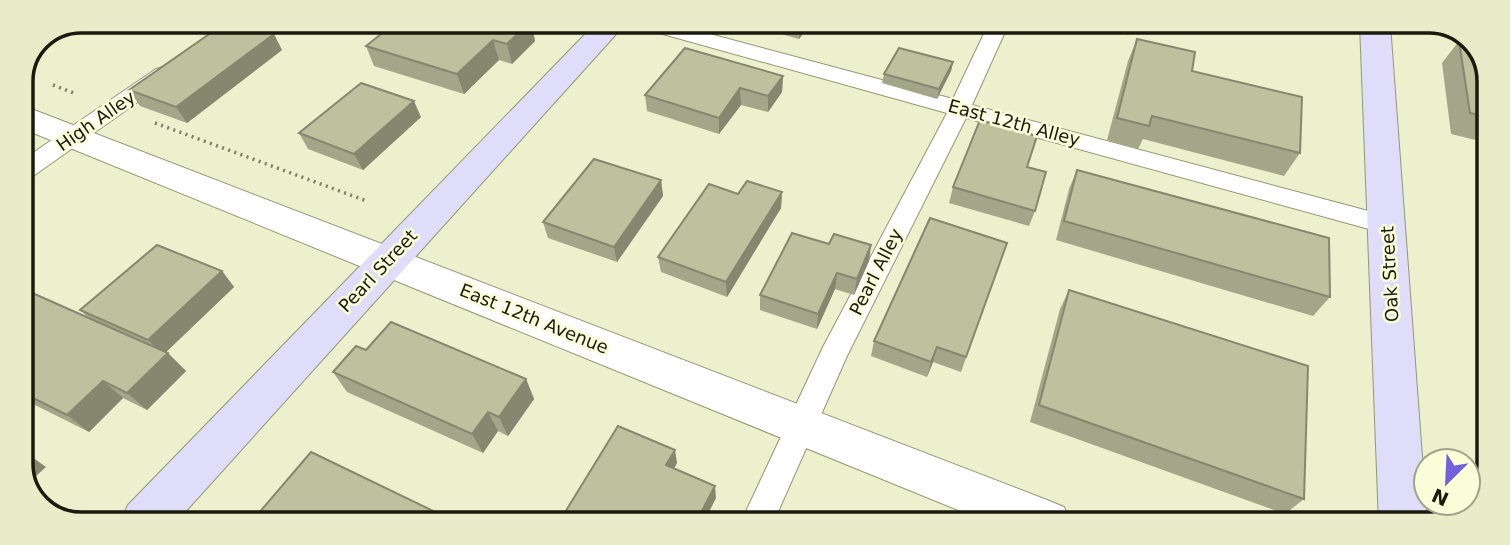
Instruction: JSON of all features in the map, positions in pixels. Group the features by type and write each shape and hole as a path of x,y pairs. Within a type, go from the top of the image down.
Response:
{"main road":[{"name":"Pearl Street","path":"153,512 603,33"},
{"name":"Oak Street","path":"1376,33 1403,512"}],"street":[{"name":"East 12th Avenue","path":"33,121 1019,512"}],"lane":[{"name":"East 12th Alley","path":"682,33 1387,225"},
{"name":"Pearl Alley","path":"762,512 833,355 960,108 994,33"},
{"name":"High Alley","path":"33,165 182,61"}],"path":[{"path":"49,83 367,201"}],"building":[{"path":"211,33 274,34 176,107 129,90"},
{"path":"382,33 518,33 507,44 493,40 457,74 366,46"},
{"path":"1137,39 1195,52 1192,71 1302,97 1300,153 1152,116 1149,126 1117,118"},
{"path":"1460,44 1472,60 1477,78 1477,114 1470,113"},
{"path":"685,48 783,76 768,96 740,88 719,118 645,95"},
{"path":"899,48 953,62 939,89 884,74"},
{"path":"361,83 414,101 354,154 299,133"},
{"path":"980,120 1037,136 1027,167 1046,172 1035,211 953,187"},
{"path":"594,159 661,180 614,247 543,222"},
{"path":"1077,170 1329,238 1330,297 1064,221"},
{"path":"747,181 782,192 726,282 658,257 709,184 738,194"},
{"path":"930,218 1007,243 966,357 937,347 931,362 874,341"},
{"path":"792,233 829,244 834,234 871,245 857,279 837,273 818,314 760,295"},
{"path":"157,245 222,271 148,340 80,310"},
{"path":"1069,290 1308,366 1304,499 1039,405"},
{"path":"33,293 168,353 127,393 103,381 67,415 33,398"},
{"path":"391,322 526,379 499,417 488,412 472,434 333,372 356,346 366,350"},
{"path":"618,426 675,450 666,465 715,486 701,512 565,512"},
{"path":"311,452 435,512 260,512"}]}
